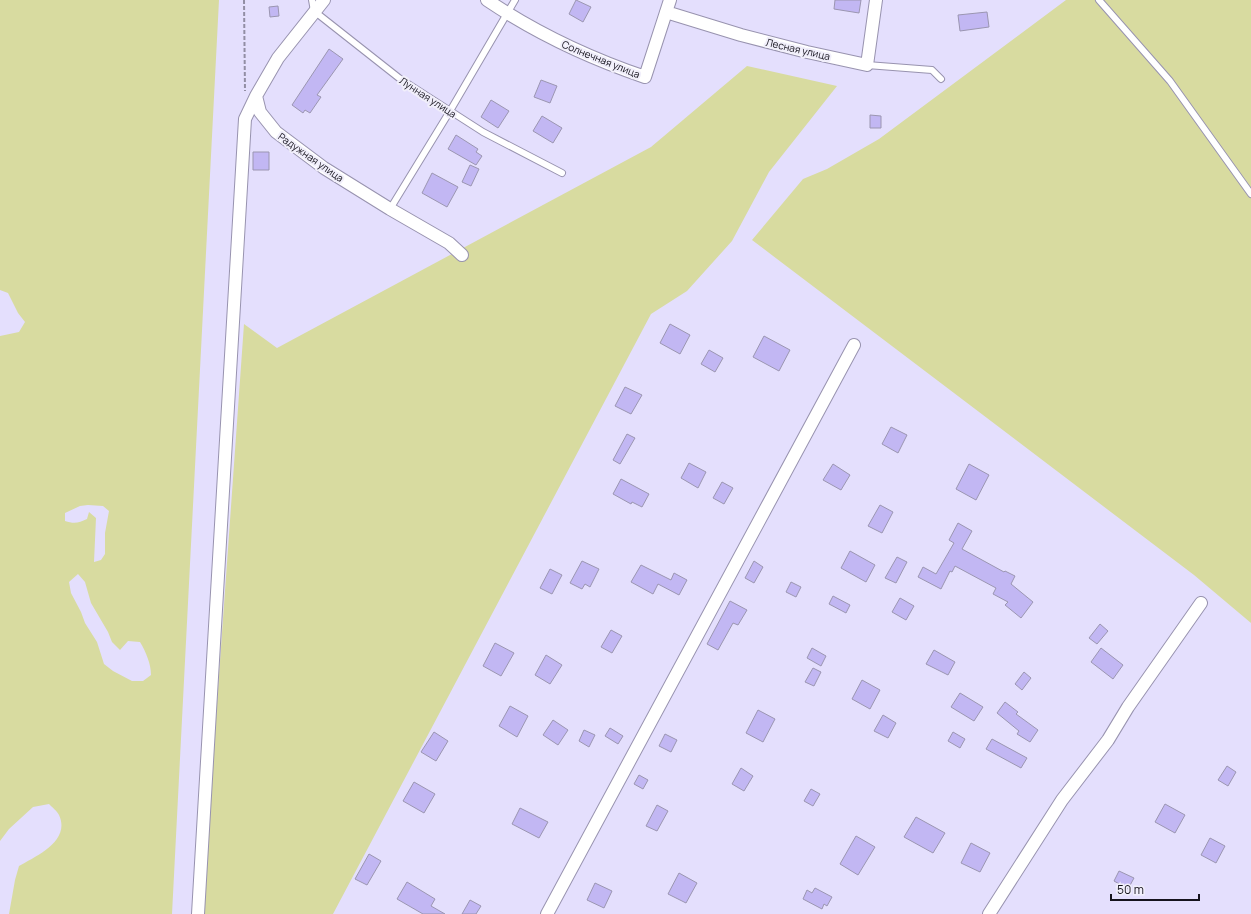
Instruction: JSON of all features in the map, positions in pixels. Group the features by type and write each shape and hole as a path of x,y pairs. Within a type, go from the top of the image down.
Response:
{"street":[{"path":"198,914 244,118 250,95 278,58 313,6 324,0"},
{"name":"Солнечная улица","path":"487,0 507,13 567,46 614,67 645,77 670,0"},
{"path":"867,65 876,0"},
{"name":"Лесная улица","path":"666,12 741,35 807,52 867,65"},
{"name":"Радужная улица","path":"250,95 260,112 276,132 324,168 390,209 449,243 462,255"},
{"path":"547,914 854,344"},
{"path":"988,914 1062,800 1108,740 1128,707 1201,603"}],"lane":[{"path":"390,209 516,0"},
{"path":"1099,0 1170,81 1251,194"},
{"name":"Лунная улица","path":"313,6 399,78 482,132 562,173"},
{"path":"867,65 932,70 941,79"}],"path":[{"path":"244,0 250,95"}],"green space":[{"path":"0,0 219,0 172,914 9,914 19,866 42,852 56,840 60,833 61,824 59,815 49,804 33,807 9,829 0,841 0,336 19,332 25,322 18,313 8,293 0,290","holes":["80,506 103,506 109,511 105,533 105,554 101,560 94,562 96,518 89,512 87,519 76,523 65,521 65,513","78,574 85,582 91,603 108,632 112,642 120,650 128,641 140,642 148,658 151,671 151,675 143,681 132,681 113,671 104,664 97,642 85,623 71,593 69,582"]},
{"path":"1066,0 1251,0 1251,623 1194,575 752,240 803,179 827,169 879,139"},
{"path":"747,66 837,86 769,172 732,241 687,291 651,314 333,914 202,914 244,324 277,348 651,147"}],"building":[{"path":"576,0 591,7 583,22 569,14"},
{"path":"835,0 861,0 859,13 834,9"},
{"path":"278,6 279,16 270,17 269,7"},
{"path":"987,12 989,27 960,31 958,15"},
{"path":"329,49 343,59 317,95 321,97 310,113 305,110 303,113 292,105"},
{"path":"541,80 557,86 550,103 534,97"},
{"path":"491,100 509,111 498,128 481,117"},
{"path":"870,115 881,116 881,128 870,128"},
{"path":"542,116 562,128 553,143 533,131"},
{"path":"456,135 478,149 476,152 482,156 476,165 448,149"},
{"path":"253,152 269,152 269,170 253,170"},
{"path":"470,165 479,169 471,186 462,182"},
{"path":"432,173 458,187 447,207 422,193"},
{"path":"670,324 690,335 680,354 660,343"},
{"path":"764,336 790,350 779,371 753,357"},
{"path":"709,350 723,358 715,372 701,364"},
{"path":"625,387 642,395 631,414 615,406"},
{"path":"891,427 907,435 898,453 882,444"},
{"path":"627,434 635,438 620,464 613,460"},
{"path":"689,463 706,472 698,488 681,478"},
{"path":"833,464 850,475 841,490 823,480"},
{"path":"969,464 989,475 976,500 956,489"},
{"path":"621,479 649,494 642,507 632,502 631,504 613,494"},
{"path":"722,482 733,488 724,504 713,498"},
{"path":"880,505 893,512 882,533 868,526"},
{"path":"958,523 972,531 962,549 1004,572 1005,571 1015,576 1011,584 1033,602 1021,618 1005,605 1008,602 993,594 996,588 955,566 952,572 950,571 941,589 918,577 923,567 936,574 954,543 949,540"},
{"path":"850,551 875,565 866,582 841,568"},
{"path":"897,557 907,562 896,583 885,578"},
{"path":"582,561 599,569 590,587 585,584 582,589 570,583"},
{"path":"754,561 763,567 754,583 745,578"},
{"path":"641,565 671,580 674,573 687,580 679,595 658,584 653,594 631,582"},
{"path":"550,569 562,575 552,594 540,588"},
{"path":"791,582 801,587 796,597 786,592"},
{"path":"833,596 850,605 846,613 829,604"},
{"path":"900,598 914,606 906,620 892,612"},
{"path":"730,601 747,610 738,625 733,623 718,650 707,644"},
{"path":"1100,624 1108,631 1097,644 1089,638"},
{"path":"611,630 622,636 612,653 601,647"},
{"path":"495,643 514,653 501,676 483,666"},
{"path":"812,648 826,656 821,666 807,658"},
{"path":"1101,648 1123,665 1113,679 1091,662"},
{"path":"934,650 955,662 948,675 926,664"},
{"path":"546,655 562,665 550,684 535,675"},
{"path":"813,668 821,672 814,686 805,682"},
{"path":"1024,672 1031,678 1022,690 1015,684"},
{"path":"862,680 880,690 870,709 852,699"},
{"path":"960,693 983,707 974,721 951,707"},
{"path":"1005,702 1018,712 1016,714 1038,730 1030,742 1017,734 1019,731 997,713"},
{"path":"510,706 528,716 517,737 499,726"},
{"path":"758,710 775,719 763,742 746,733"},
{"path":"883,715 896,723 888,738 874,731"},
{"path":"553,720 568,730 558,745 543,735"},
{"path":"610,728 623,736 618,744 605,736"},
{"path":"584,730 595,735 589,747 579,741"},
{"path":"434,732 448,741 436,761 421,752"},
{"path":"953,732 965,739 960,748 948,741"},
{"path":"665,734 677,740 671,752 659,746"},
{"path":"992,739 1027,758 1021,768 986,749"},
{"path":"1227,766 1236,772 1228,786 1218,780"},
{"path":"741,768 753,776 744,791 732,784"},
{"path":"639,775 648,780 643,789 634,784"},
{"path":"414,782 435,794 424,813 403,801"},
{"path":"811,789 820,794 813,806 804,801"},
{"path":"1165,804 1185,815 1175,833 1155,822"},
{"path":"657,805 668,811 657,831 646,826"},
{"path":"520,808 548,822 539,838 512,824"},
{"path":"916,817 945,833 933,853 904,837"},
{"path":"856,836 875,847 858,875 840,864"},
{"path":"1210,838 1225,846 1216,863 1201,855"},
{"path":"971,843 990,853 980,872 961,863"},
{"path":"369,854 381,861 367,885 355,879"},
{"path":"1119,871 1134,878 1128,889 1114,881"},
{"path":"679,873 697,883 686,903 668,894"},
{"path":"407,882 435,899 431,906 445,914 423,914 397,899"},
{"path":"595,883 612,891 604,908 587,900"},
{"path":"815,888 832,897 827,906 824,904 822,909 803,899 807,890 812,893"},
{"path":"470,900 481,906 476,914 462,914"}]}
